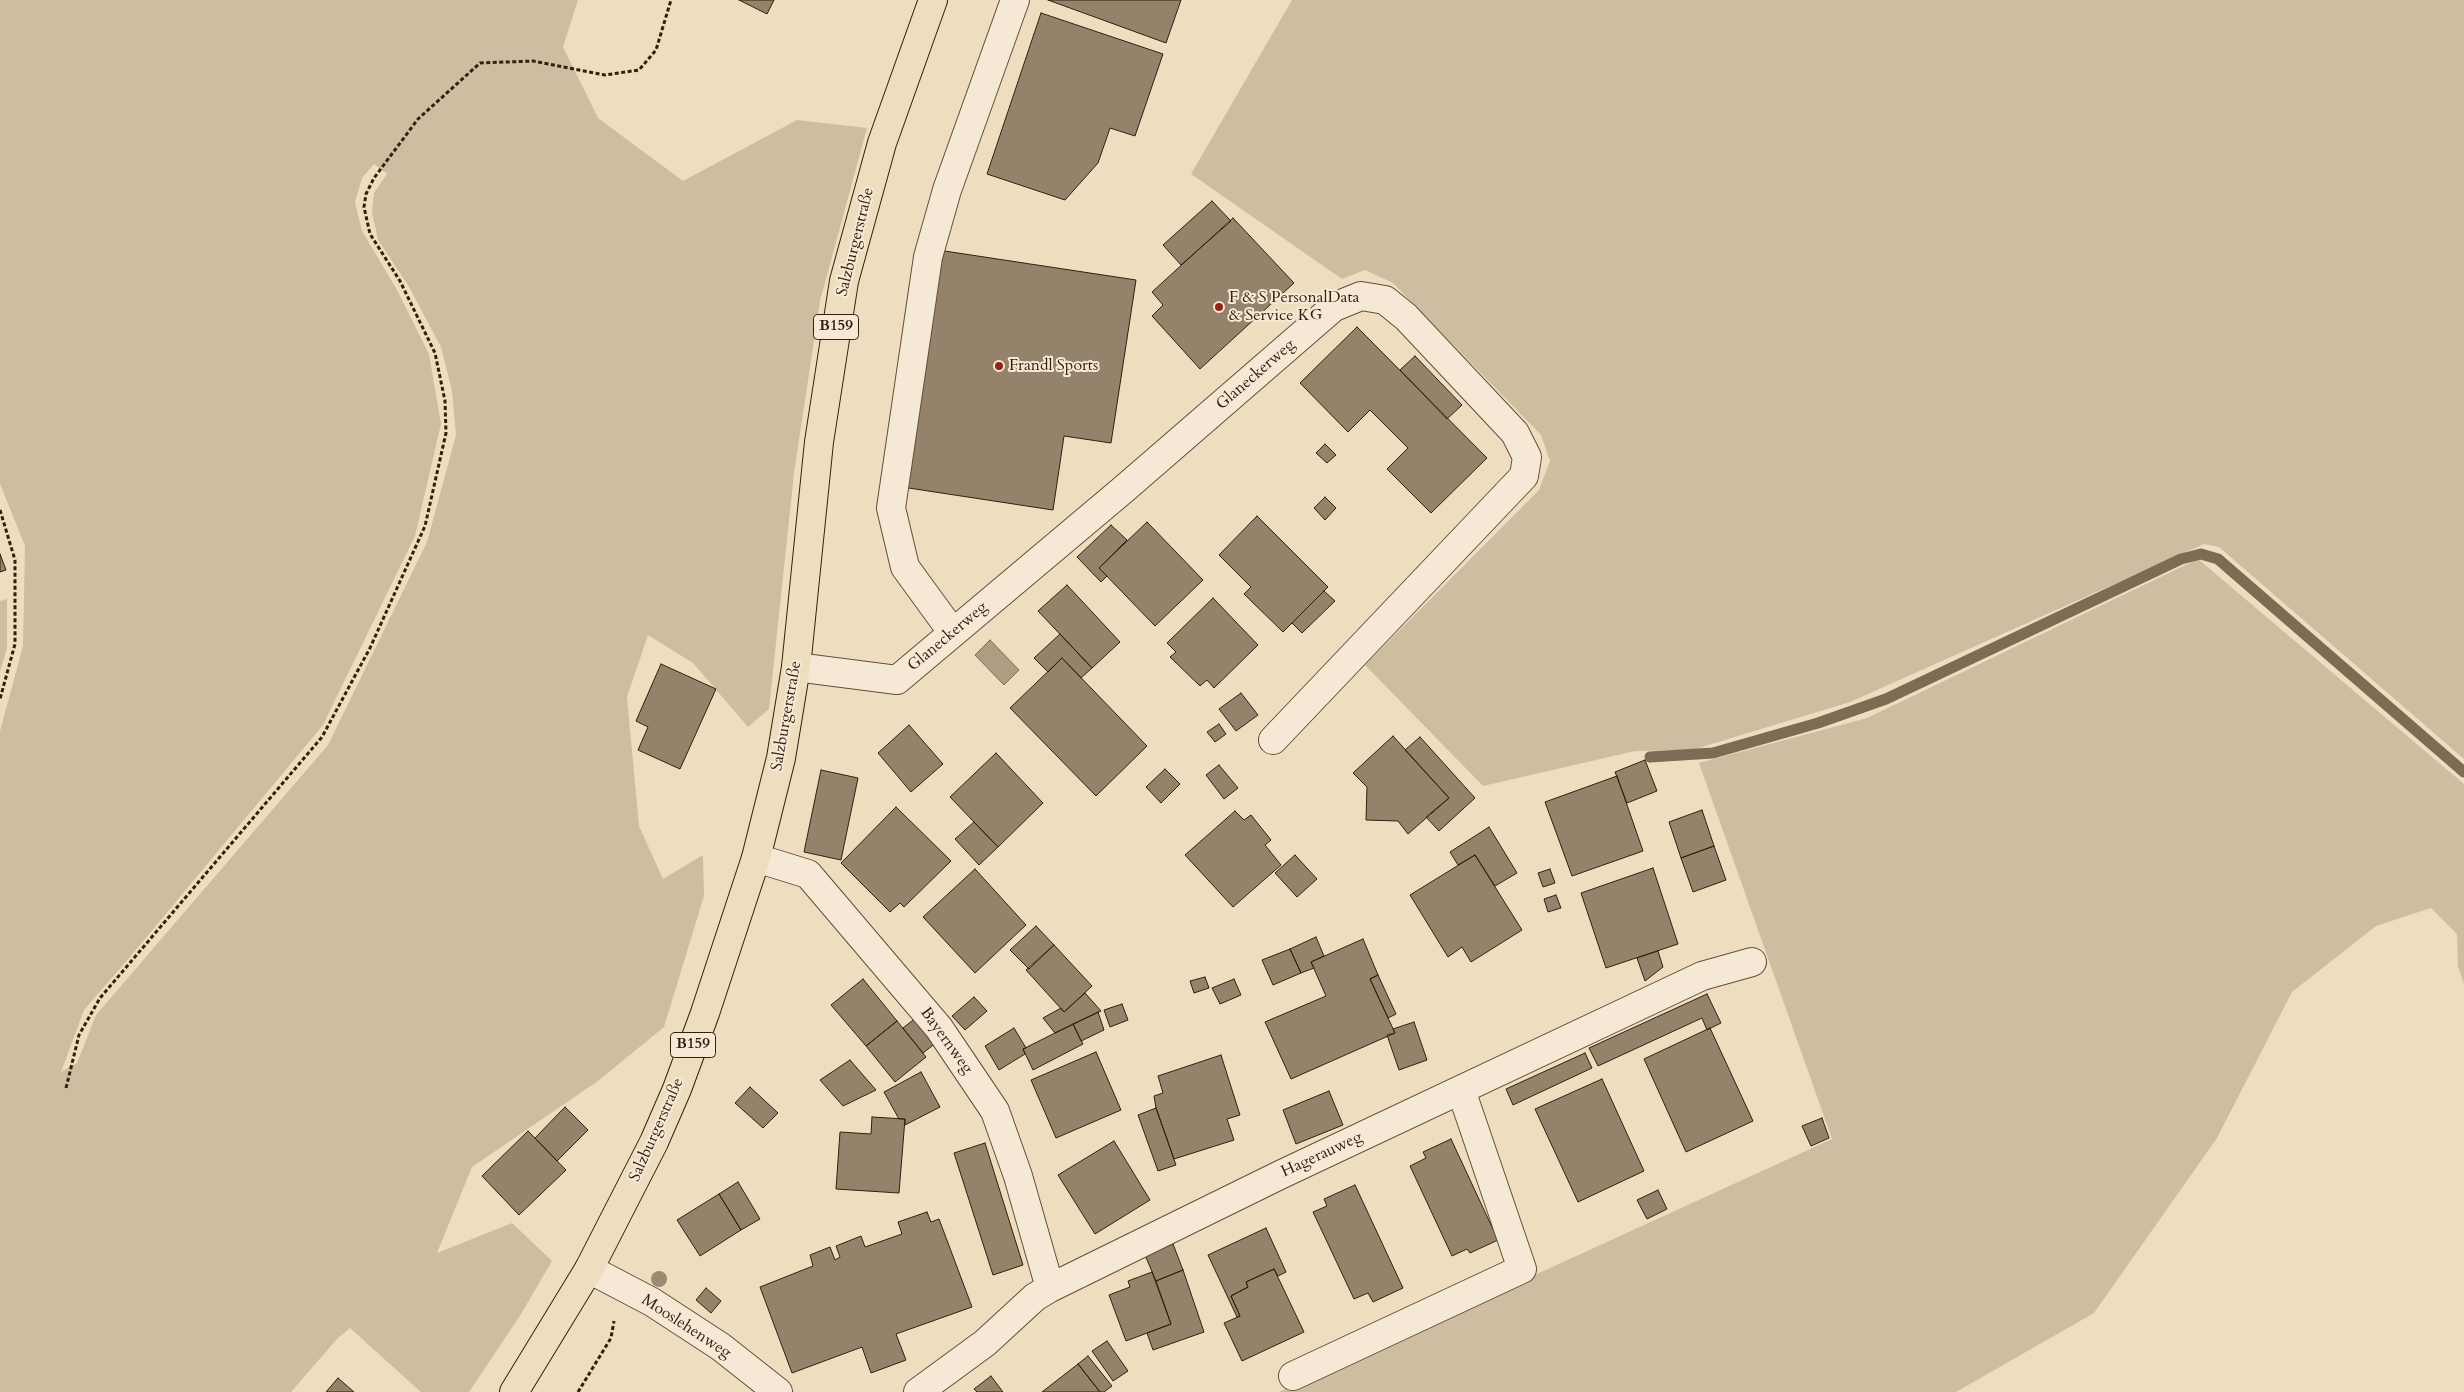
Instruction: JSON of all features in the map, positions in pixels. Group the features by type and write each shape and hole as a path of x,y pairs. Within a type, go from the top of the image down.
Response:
{"main road":[{"name":"Salzburgerstraße","path":"514,1392 589,1269 650,1150 677,1089 705,1013 756,858 781,758 796,667 819,442 844,281 882,143 933,0"}],"street":[{"path":"953,633 905,567 891,508 928,257 947,190 1015,0"},
{"name":"Glaneckerweg","path":"796,667 897,680 1124,489 1334,307 1361,296 1385,300 1406,317 1515,432 1527,457 1524,476 1273,740"},
{"name":"Bayernweg","path":"756,858 808,874 940,1028 995,1111 1018,1176 1050,1288"},
{"name":"Hagerauweg","path":"918,1392 985,1343 1035,1297 1050,1288 1282,1174 1702,976 1752,962"},
{"path":"1293,1376 1522,1269 1461,1090"},
{"name":"Mooslehenweg","path":"589,1269 652,1302 720,1347 778,1392"}],"path":[{"path":"66,1088 79,1035 100,998 322,737 370,648 425,526 446,434 445,401 436,353 400,281 370,234 364,207 366,194 374,178 418,119 480,63 533,61 605,75 639,70 656,50 671,0"},
{"path":"0,510 15,560 15,644 0,699"},
{"path":"578,1392 610,1338 621,1287"}],"shaded area":[{"path":"0,0 578,0 563,47 598,118 683,181 797,120 867,128 820,301 794,473 769,709 748,727 693,663 648,635 627,697 639,826 663,879 703,855 704,896 664,1027 598,1081 472,1167 437,1253 512,1223 552,1261 521,1314 469,1392 421,1392 350,1328 337,1339 291,1392 0,1392 0,731 23,646 25,546 0,484","holes":["374,164 387,174 374,193 372,212 378,240 408,285 441,347 452,391 456,435 427,542 328,745 96,1015 77,1063 61,1072 84,1010 323,725 415,536 441,424 429,354 397,290 362,231 355,202 362,178"]},
{"path":"1292,0 2464,0 2464,759 2219,547 2204,544 1850,702 1692,750 1635,751 1483,786 1365,665 1539,490 1550,461 1541,435 1393,283 1365,270 1342,279 1191,174"},
{"path":"2198,559 2464,784 2464,984 2458,966 2457,934 2431,908 2376,926 2292,992 2217,1138 2094,1313 1956,1392 1279,1392 1832,1139 1699,763 1867,718"},
{"path":"7,599 7,648 0,672 0,601"},
{"path":"990,640 1019,670 1004,685 975,655"}],"building":[{"path":"739,0 774,0 767,14"},
{"path":"1048,0 1181,0 1166,43"},
{"path":"1041,13 1163,54 1135,136 1110,128 1098,163 1065,200 987,174"},
{"path":"1212,201 1231,221 1181,265 1163,245"},
{"path":"1233,218 1294,283 1200,369 1152,316 1163,305 1152,292"},
{"path":"938,250 1136,280 1111,443 1064,436 1053,510 902,487"},
{"path":"1357,327 1487,458 1431,513 1387,469 1408,448 1370,410 1348,432 1300,383"},
{"path":"1415,356 1462,405 1447,419 1400,370"},
{"path":"1325,444 1336,455 1327,463 1316,453"},
{"path":"1325,497 1336,508 1325,520 1314,508"},
{"path":"1257,516 1328,587 1283,632 1244,594 1251,587 1219,555"},
{"path":"1147,522 1203,580 1155,626 1099,568"},
{"path":"1111,525 1127,540 1099,568 1107,576 1101,582 1077,557"},
{"path":"0,554 6,570 0,572"},
{"path":"1067,585 1120,642 1092,668 1038,611"},
{"path":"1324,591 1335,601 1302,633 1292,623"},
{"path":"1213,598 1258,645 1214,688 1207,680 1200,686 1170,657 1176,652 1167,643"},
{"path":"1060,634 1092,668 1081,678 1062,658 1048,672 1034,658"},
{"path":"1062,658 1147,746 1096,796 1010,708"},
{"path":"661,664 716,689 680,769 638,750 648,727 636,721"},
{"path":"1241,693 1258,715 1236,731 1219,709"},
{"path":"1219,724 1226,734 1215,742 1207,732"},
{"path":"909,725 943,764 911,792 878,753"},
{"path":"1393,736 1449,798 1408,834 1398,821 1366,820 1367,787 1353,773"},
{"path":"1420,737 1475,798 1439,831 1426,817 1449,798 1405,750"},
{"path":"996,753 1043,803 998,847 950,797"},
{"path":"1645,760 1657,791 1627,803 1615,772"},
{"path":"1219,765 1238,788 1224,799 1206,775"},
{"path":"1165,769 1180,784 1161,803 1146,787"},
{"path":"821,770 858,778 841,860 804,852"},
{"path":"1617,776 1643,851 1572,876 1545,802"},
{"path":"896,807 951,861 904,907 900,903 890,912 841,863"},
{"path":"1702,810 1714,846 1681,858 1669,822"},
{"path":"1235,811 1244,820 1251,815 1271,840 1265,845 1281,865 1233,907 1185,855"},
{"path":"974,822 998,847 979,865 955,839"},
{"path":"1489,827 1517,873 1495,886 1475,855 1458,865 1450,852"},
{"path":"1714,846 1726,880 1693,892 1681,858"},
{"path":"1295,855 1317,879 1297,897 1275,873"},
{"path":"1475,855 1522,930 1471,962 1462,947 1448,957 1410,895"},
{"path":"1653,868 1678,944 1606,968 1581,893"},
{"path":"975,869 1026,925 975,973 923,917"},
{"path":"1550,869 1555,883 1543,887 1538,873"},
{"path":"1556,895 1561,908 1548,912 1544,899"},
{"path":"1036,926 1054,945 1029,969 1010,950"},
{"path":"1316,937 1324,956 1311,962 1314,968 1301,973 1290,949"},
{"path":"1363,939 1378,975 1370,979 1395,1033 1291,1079 1265,1022 1326,996 1311,962"},
{"path":"1054,945 1092,986 1064,1012 1026,970"},
{"path":"1290,949 1301,973 1273,985 1262,960"},
{"path":"1658,951 1663,967 1645,981 1637,958"},
{"path":"1378,975 1396,1014 1388,1018 1370,979"},
{"path":"1205,977 1209,988 1194,993 1190,981"},
{"path":"863,979 897,1021 866,1046 831,1005"},
{"path":"1234,979 1241,995 1220,1004 1212,988"},
{"path":"1085,993 1101,1011 1055,1033 1043,1018 1061,1008 1064,1012"},
{"path":"1707,994 1721,1023 1707,1030 1702,1018 1598,1066 1589,1048"},
{"path":"974,997 987,1011 965,1030 952,1016"},
{"path":"1122,1004 1128,1020 1110,1027 1104,1010"},
{"path":"1098,1012 1104,1030 1081,1041 1073,1024"},
{"path":"917,1017 937,1042 923,1053 903,1028"},
{"path":"897,1021 926,1057 895,1082 866,1046"},
{"path":"1414,1022 1427,1060 1399,1070 1387,1035 1395,1033 1393,1029"},
{"path":"1073,1024 1083,1044 1033,1070 1023,1049"},
{"path":"1014,1028 1026,1048 1023,1049 1025,1054 999,1070 985,1046"},
{"path":"1710,1028 1753,1121 1686,1152 1644,1059"},
{"path":"1096,1052 1121,1110 1056,1138 1031,1080"},
{"path":"1585,1053 1592,1068 1513,1105 1506,1089"},
{"path":"1221,1055 1240,1115 1227,1119 1234,1140 1174,1159 1156,1108 1154,1096 1163,1093 1158,1076"},
{"path":"850,1060 876,1090 843,1106 820,1080"},
{"path":"921,1072 940,1107 905,1125 905,1119 899,1119 884,1092"},
{"path":"1602,1079 1644,1171 1578,1202 1535,1109"},
{"path":"750,1087 778,1113 763,1128 735,1103"},
{"path":"1329,1091 1343,1125 1296,1144 1283,1110"},
{"path":"565,1107 588,1130 557,1161 535,1138"},
{"path":"1156,1108 1176,1165 1158,1171 1138,1115"},
{"path":"872,1117 905,1119 899,1193 836,1189 840,1132 871,1134"},
{"path":"1822,1118 1829,1138 1811,1146 1802,1126"},
{"path":"528,1131 566,1170 519,1215 482,1176"},
{"path":"1451,1139 1498,1240 1470,1253 1467,1249 1452,1256 1410,1166 1426,1158 1423,1152"},
{"path":"1114,1141 1150,1200 1095,1234 1058,1175"},
{"path":"985,1143 1023,1265 993,1275 954,1153"},
{"path":"738,1182 760,1219 741,1230 719,1194"},
{"path":"1355,1185 1403,1288 1373,1302 1368,1293 1354,1299 1313,1212 1327,1206 1324,1199"},
{"path":"1658,1190 1667,1209 1647,1219 1637,1200"},
{"path":"719,1194 741,1230 700,1256 677,1220"},
{"path":"927,1212 931,1222 939,1219 972,1307 896,1334 906,1360 871,1373 862,1347 792,1373 760,1287 813,1266 810,1255 830,1247 835,1260 840,1257 836,1246 861,1236 865,1247 902,1234 898,1222"},
{"path":"1266,1228 1286,1272 1278,1276 1274,1269 1246,1282 1248,1287 1231,1296 1240,1316 1237,1317 1208,1255"},
{"path":"1173,1244 1183,1270 1156,1281 1145,1255"},
{"path":"1274,1269 1304,1332 1242,1361 1224,1323 1240,1316 1231,1296 1248,1287 1246,1282"},
{"path":"1183,1270 1204,1332 1153,1350 1147,1333 1171,1324 1156,1281"},
{"path":"1152,1272 1171,1324 1126,1341 1109,1295 1130,1287 1128,1281"},
{"path":"706,1288 721,1301 711,1313 696,1300"},
{"path":"1107,1341 1128,1371 1113,1381 1092,1351"},
{"path":"1088,1356 1112,1386 1104,1392 1100,1392 1078,1364"},
{"path":"1078,1364 1100,1392 1042,1392"},
{"path":"991,1376 1003,1392 977,1392 974,1389"},
{"path":"338,1378 354,1392 326,1392"}],"waterway":[{"path":"1650,757 1713,753 1818,723 1886,699 2181,559 2201,554 2218,559 2464,772"}],"place":[{"name":"F & S PersonalData & Service KG","path":"1219,307"},
{"name":"Frandl Sports","path":"999,366"}]}
